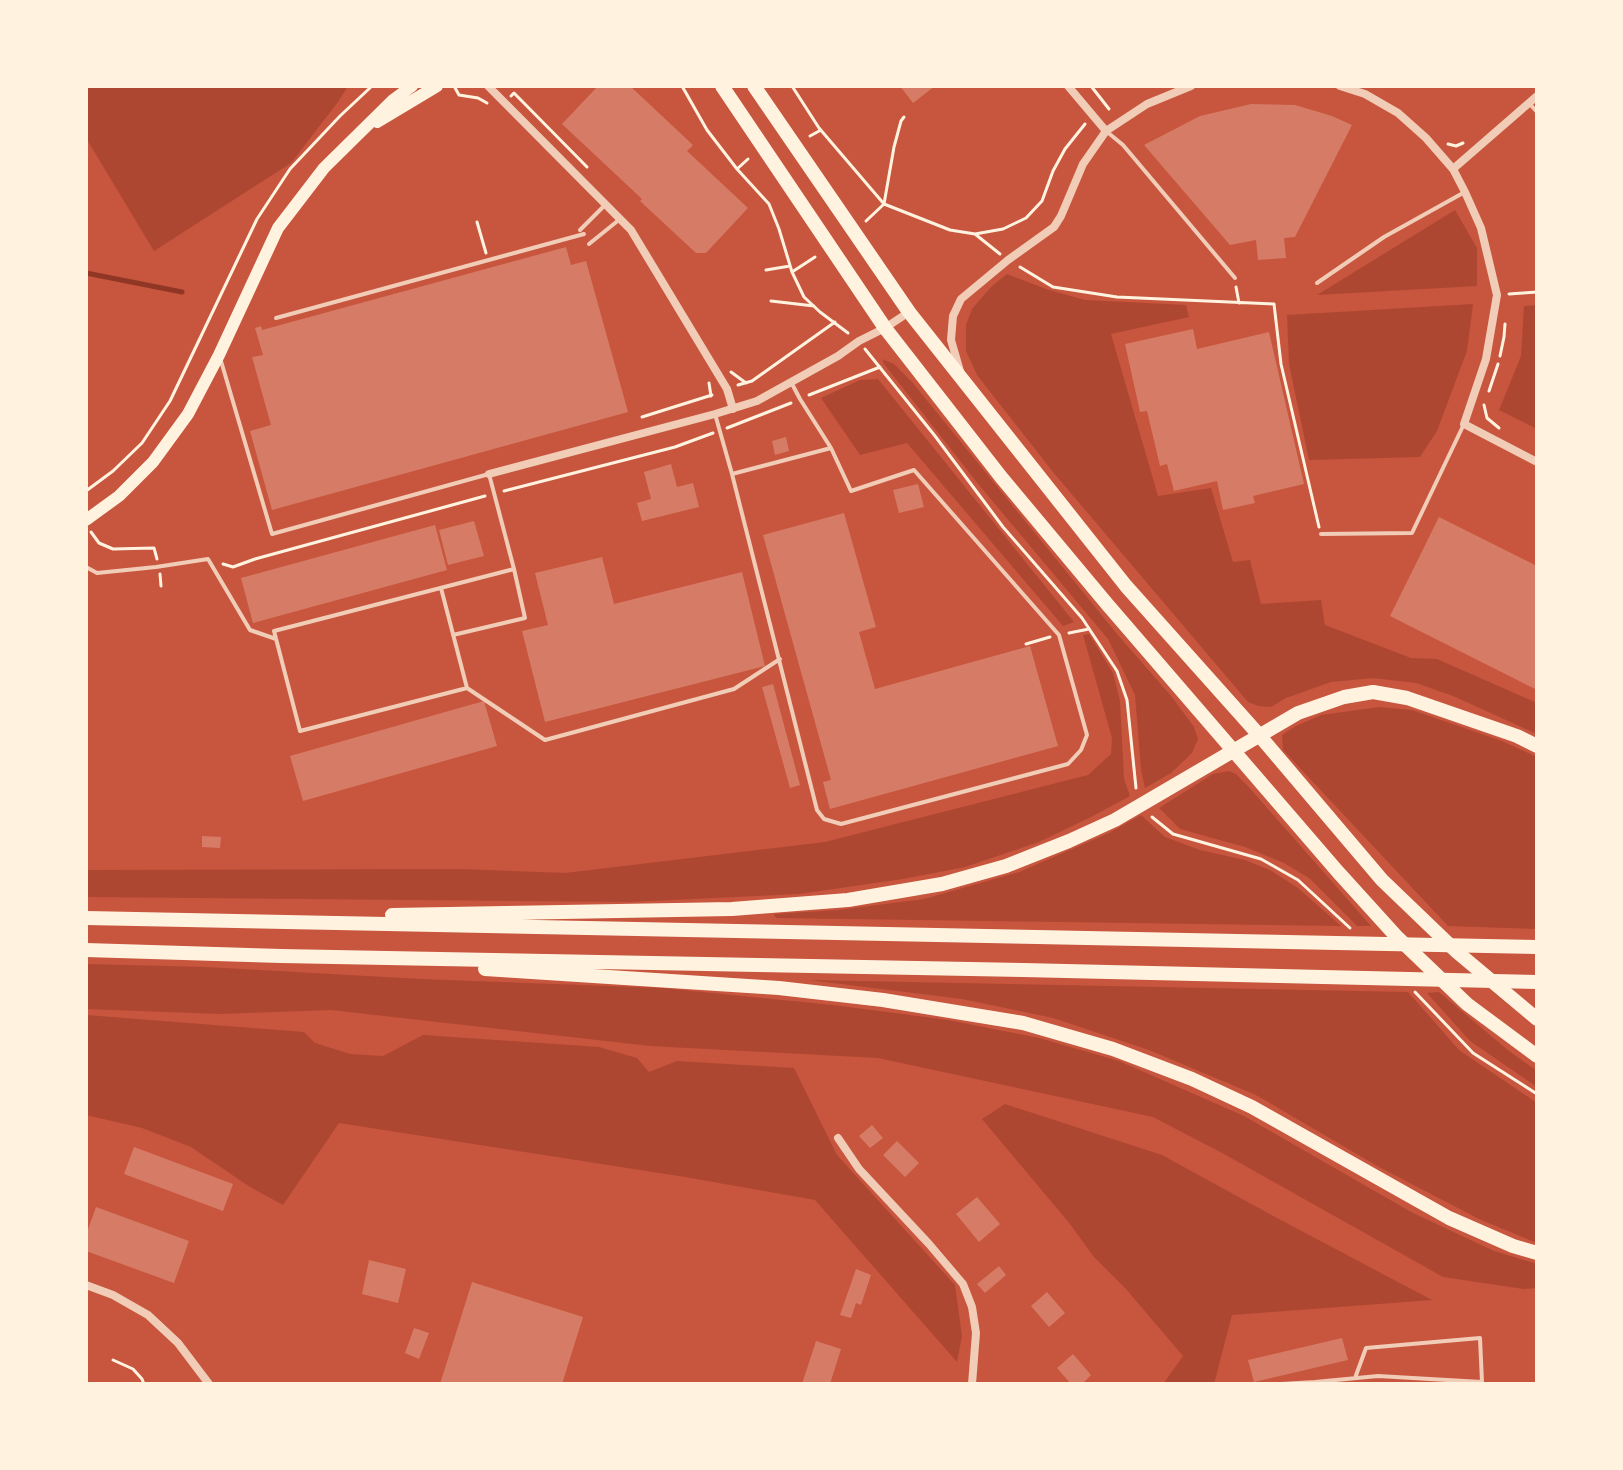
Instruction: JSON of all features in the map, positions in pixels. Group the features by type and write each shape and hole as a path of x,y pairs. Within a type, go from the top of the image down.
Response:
{"main road":[{"path":"86,520 119,496 153,462 188,414 278,228 324,168 393,100 412,86"},
{"path":"358,134 437,86"},
{"path":"722,86 885,328 1001,477 1232,750 1396,936 1467,1004 1537,1056"},
{"path":"754,86 909,312 1126,586 1259,735 1382,880 1457,952 1537,1019"},
{"path":"154,919 732,909 848,900 942,884 1006,866 1069,841 1115,820 1298,713 1344,697 1373,692 1407,698 1517,736 1537,746"},
{"path":"86,918 1537,947"},
{"path":"86,950 1537,982"},
{"path":"281,956 779,988 883,1000 1023,1023 1113,1049 1192,1079 1252,1107 1449,1218 1537,1253"}],"street":[{"path":"488,86 631,230 727,389 733,409"},
{"path":"1068,86 1106,131"},
{"path":"963,383 951,340 953,316 961,299 1054,227 1083,164 1106,131 1147,104 1191,86"},
{"path":"1340,86 1365,94 1398,113 1426,138 1453,169 1481,228 1497,295 1486,359 1464,424 1537,462"},
{"path":"1453,169 1533,100"},
{"path":"489,474 757,401 909,312"},
{"path":"838,1138 859,1169 963,1284 972,1307 976,1333 972,1384"},
{"path":"86,1285 113,1295 148,1315 178,1343 209,1384"}],"lane":[{"path":"1533,100 1537,112"},
{"path":"1106,131 1123,145 1235,278"},
{"path":"1317,283 1384,237 1465,192"},
{"path":"276,318 488,261 582,232 606,204"},
{"path":"589,244 620,219"},
{"path":"219,355 272,534 489,474 525,618 453,635"},
{"path":"715,414 817,810 824,819 841,824 1068,764 1081,750 1087,735 1059,635 914,470 851,491 831,448 791,382"},
{"path":"1321,534 1412,533 1464,424"},
{"path":"732,474 831,448"},
{"path":"86,567 97,573 208,559 250,630 276,639"},
{"path":"467,688 300,731 274,631 514,569"},
{"path":"441,588 467,688 545,740 734,689 780,659"},
{"path":"1281,1384 1315,1383 1378,1376 1482,1383 1480,1338 1366,1348 1355,1378"}],"path":[{"path":"86,491 142,443 170,401 257,219 290,169 372,86"},
{"path":"682,86 707,130 769,204 792,272 804,297 859,341 1003,527 1082,618 1117,671 1127,700 1136,788"},
{"path":"792,86 821,130 884,204 950,230 975,234 1003,229 1026,218 1042,201 1065,149 1086,123 1109,109 1120,109"},
{"path":"1091,86 1109,109"},
{"path":"863,224 884,204 894,147 904,117"},
{"path":"810,136 821,130"},
{"path":"1446,143 1456,146 1467,141"},
{"path":"737,169 748,159"},
{"path":"477,222 488,261"},
{"path":"975,234 990,248 1053,287 1117,297 1274,304 1281,364 1321,534"},
{"path":"792,272 815,257"},
{"path":"766,270 790,266"},
{"path":"1235,278 1239,303"},
{"path":"1497,295 1537,292"},
{"path":"771,301 814,306"},
{"path":"642,417 752,381 835,322"},
{"path":"208,559 233,567 675,447 880,367"},
{"path":"86,526 99,543 113,549 154,548 161,586"},
{"path":"113,1360 133,1369 144,1384"}],"shaded area":[{"path":"86,86 348,86 291,163 154,251 86,138"},
{"path":"1455,210 1477,248 1477,286 1317,295"},
{"path":"1007,274 1085,300 1186,305 1189,317 1111,334 1158,496 1211,488 1233,562 1250,560 1261,604 1321,600 1325,625 1411,658 1437,659 1537,703 1537,734 1416,683 1373,678 1331,682 1286,698 1271,707 1248,702 1053,472 977,375 966,351 966,325 972,309"},
{"path":"1473,304 1467,351 1437,431 1420,457 1309,460 1289,364 1287,315"},
{"path":"1537,305 1537,429 1499,410 1521,356 1524,306"},
{"path":"882,359 894,364 912,382 1194,727 1198,739 1192,753 1171,773 1145,788 1135,695 1108,639 979,485"},
{"path":"878,379 1074,622 1063,626 907,443 860,455 821,398 860,380"},
{"path":"1089,634 1113,673 1120,701 1124,779 1130,796 1039,842 965,867 799,894 630,902 86,897 86,870 461,869 565,873 825,842 1088,775 1111,754 1112,738 1083,635"},
{"path":"1379,707 1412,710 1502,741 1537,757 1537,929 1448,926 1283,750 1282,735 1294,727 1321,715"},
{"path":"1229,771 1246,784 1371,926 1357,926 1309,878 1284,863 1245,847 1180,829 1159,808 1213,774"},
{"path":"1141,815 1165,837 1270,870 1298,888 1341,926 776,918 774,914 924,899 1019,872 1109,833"},
{"path":"86,964 662,988 948,1020 1039,1038 1119,1061 1244,1116 1413,1213 1494,1251 1537,1264 1537,1288 1524,1289 1443,1277 1153,1117 878,1058 650,1046 331,1010 219,1014 86,1009"},
{"path":"809,980 1408,992 1459,1050 1537,1103 1537,1243 1479,1219 1379,1167 1256,1095 1149,1050 1053,1018 962,999"},
{"path":"1439,992 1537,1071 1537,1087 1470,1041 1427,993"},
{"path":"86,1015 304,1032 315,1043 350,1054 383,1056 423,1035 599,1047 637,1058 649,1072 677,1061 794,1068 837,1155 955,1285 962,1336 957,1362 815,1200 339,1123 283,1205 191,1147 142,1128 86,1115"},
{"path":"1005,1104 1162,1155 1432,1300 1232,1315 1214,1384 1163,1384 1183,1356 1126,1289 1094,1257 982,1119"}],"building":[{"path":"598,86 630,86 693,145 687,151 748,208 706,253 696,253 562,124"},
{"path":"900,86 935,86 913,103"},
{"path":"1251,104 1295,105 1352,125 1295,237 1284,238 1286,258 1258,260 1256,240 1230,245 1144,145 1200,116"},
{"path":"566,247 571,265 586,261 628,412 272,510 250,431 271,425 252,357 263,355 255,328 261,326 262,330"},
{"path":"1193,329 1197,349 1269,332 1304,484 1253,496 1255,503 1223,510 1217,481 1174,491 1167,464 1160,466 1147,411 1140,412 1125,344"},
{"path":"786,437 789,451 775,455 772,441"},
{"path":"671,464 677,487 693,483 699,507 642,521 637,503 651,499 644,472"},
{"path":"918,484 924,507 899,513 893,490"},
{"path":"844,513 876,627 859,632 875,689 1030,646 1058,746 830,809 823,782 831,780 763,535"},
{"path":"1439,517 1537,566 1537,690 1390,616"},
{"path":"474,521 484,556 448,565 439,530"},
{"path":"435,525 447,570 253,623 241,578"},
{"path":"602,557 614,604 742,572 765,666 545,722 522,631 548,625 535,573"},
{"path":"773,684 800,785 790,788 762,687"},
{"path":"484,701 497,746 303,801 290,756"},
{"path":"202,836 221,837 220,848 202,847"},
{"path":"872,1125 883,1138 870,1148 859,1136"},
{"path":"897,1141 919,1163 905,1177 883,1155"},
{"path":"134,1147 233,1184 223,1211 124,1174"},
{"path":"977,1197 1000,1224 979,1242 956,1214"},
{"path":"96,1207 189,1241 174,1283 86,1251 86,1235"},
{"path":"369,1260 406,1269 398,1303 362,1294"},
{"path":"999,1266 1006,1275 985,1293 977,1284"},
{"path":"856,1269 871,1275 861,1305 856,1303 851,1318 840,1315"},
{"path":"472,1282 583,1317 562,1384 440,1384"},
{"path":"1047,1292 1065,1313 1049,1327 1031,1306"},
{"path":"414,1328 429,1333 419,1359 405,1353"},
{"path":"1342,1338 1348,1360 1254,1382 1248,1360"},
{"path":"816,1341 841,1349 830,1384 802,1384"},
{"path":"1073,1354 1091,1375 1082,1384 1071,1384 1057,1368"}],"waterway":[{"path":"86,273 182,292"}]}
